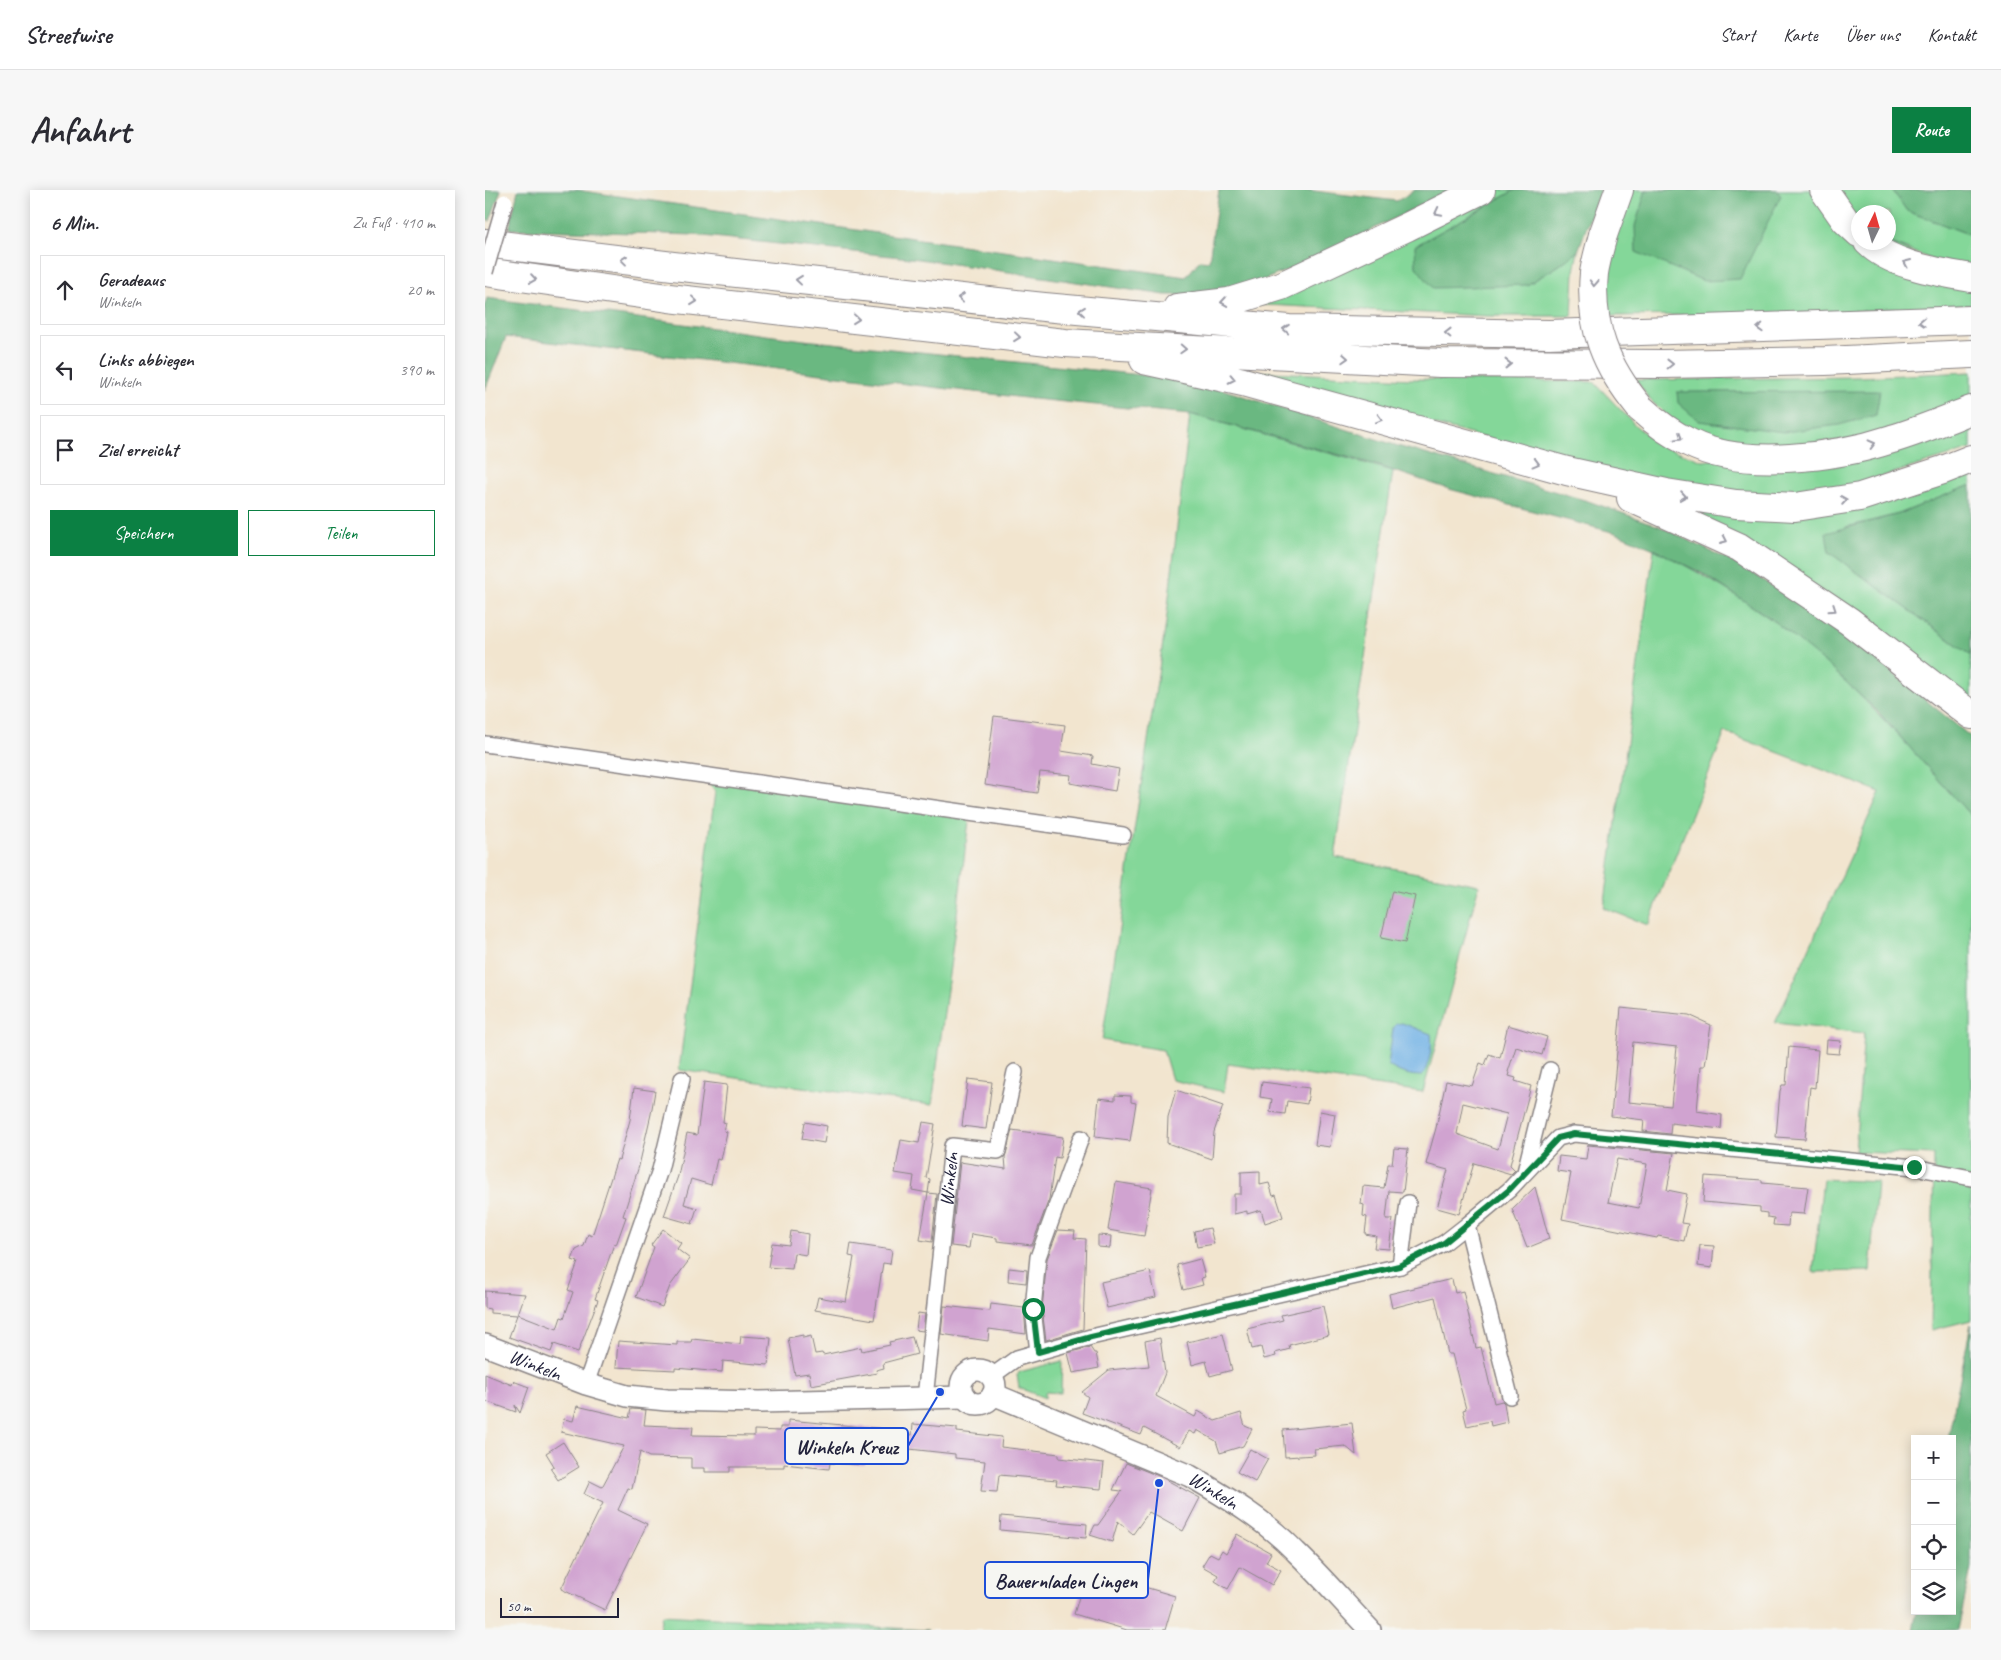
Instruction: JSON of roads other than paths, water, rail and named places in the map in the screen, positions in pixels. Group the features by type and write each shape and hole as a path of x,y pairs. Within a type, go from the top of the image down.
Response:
{"highway":[{"path":"1121,314 1229,302 1281,286 1481,190"},
{"path":"1619,190 1603,235 1595,271 1593,297 1595,322 1601,344 1613,371 1640,408 1656,423 1691,444 1728,456 1802,457 1844,451 1891,440 1971,410"},
{"path":"1824,190 1851,226"},
{"path":"485,243 692,268 1121,314 1289,329 1549,334 1971,320"},
{"path":"1878,250 1916,268 1971,278"},
{"path":"485,272 669,298 1065,342 1440,363 1663,364 1825,361 1971,354"},
{"path":"1065,342 1243,382 1567,471 1666,493 1736,504 1795,507 1860,497 1971,459"},
{"path":"1567,471 1660,510 1739,547 1849,620 1971,715"}],"street":[{"path":"485,272 507,196"},
{"path":"485,744 1123,835"},
{"path":"1525,1174 1550,1070"},
{"name":"Winkeln","path":"925,1398 952,1146 999,1151 1015,1072"},
{"name":"Winkeln","path":"586,1384 660,1170 682,1079"},
{"name":"Winkeln","path":"1370,1630 1296,1551 1264,1524 1214,1490 1191,1476 993,1385 981,1370 965,1375 961,1384 965,1397 973,1403 979,1404 989,1400 993,1385 1017,1358 1100,1335 1399,1266 1444,1243 1509,1190 1558,1138 1574,1134 1914,1167 1971,1178"},
{"path":"1038,1352 1033,1309 1038,1257 1081,1138"},
{"path":"1399,1266 1408,1203"},
{"path":"1467,1225 1510,1396"},
{"name":"Winkeln","path":"485,1345 586,1384 627,1396 667,1400 761,1402 965,1397"}],"water":[{"path":"1402,1023 1431,1034 1430,1056 1422,1076 1404,1074 1388,1065 1393,1029 1396,1024"}],"place":[{"name":"Winkeln Kreuz","path":"940,1392"},
{"name":"Bauernladen Lingen","path":"1159,1483"}]}
